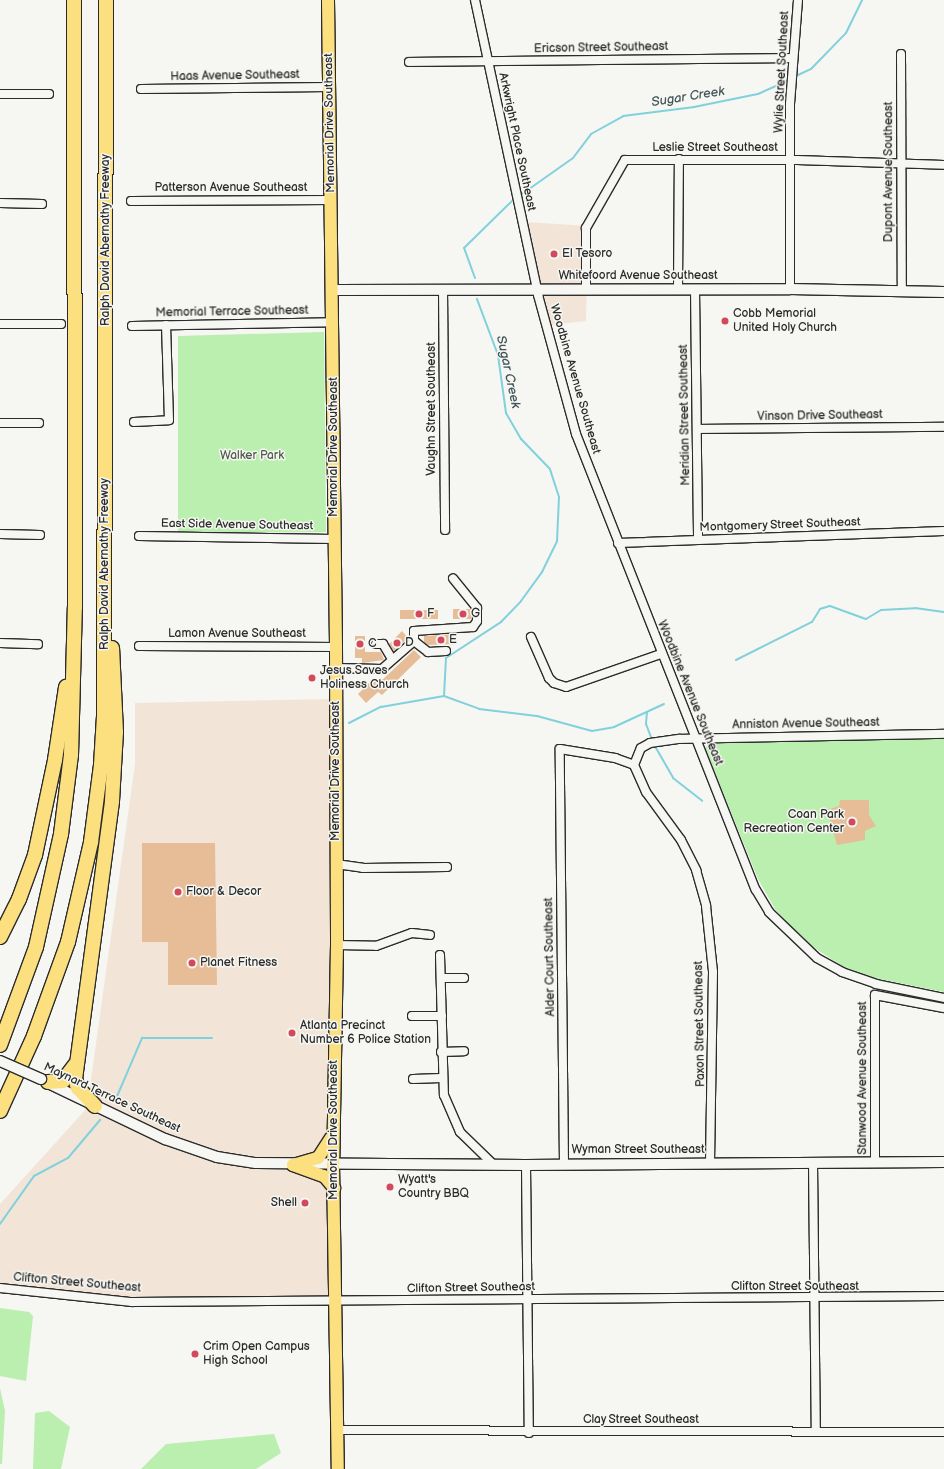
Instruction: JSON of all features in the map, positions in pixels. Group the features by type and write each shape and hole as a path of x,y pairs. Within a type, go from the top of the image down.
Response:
{"highway":[{"path":"0,1045 36,947 61,834 70,755 75,607 74,0"},
{"name":"Ralph David Abernathy Freeway","path":"0,1111 52,992 68,942 91,842 104,716 106,0"},
{"path":"95,1106 78,1088 75,1080 108,836 115,752 116,697 105,547"},
{"path":"0,937 27,881 42,828 61,724 75,607"},
{"path":"44,1081 63,1081 77,1060"}],"main road":[{"name":"Memorial Drive Southeast","path":"328,0 333,290 336,647 336,945 333,1164 338,1469"},
{"path":"292,1165 311,1161 324,1154 334,1129"},
{"path":"292,1165 324,1176 334,1188"}],"street":[{"name":"Arkwright Place Southeast","path":"474,0 537,289"},
{"name":"Wylie Street Southeast","path":"790,289 793,58 798,0"},
{"name":"Dupont Avenue Southeast","path":"901,54 902,290"},
{"name":"Ericson Street Southeast","path":"409,62 793,58"},
{"name":"Haas Avenue Southeast","path":"141,90 329,88"},
{"path":"0,94 49,94"},
{"path":"678,289 679,159"},
{"name":"Leslie Street Southeast","path":"586,288 586,228 625,160 791,160 901,162 944,165"},
{"name":"Patterson Avenue Southeast","path":"131,201 331,200"},
{"path":"0,203 42,204"},
{"name":"Whitefoord Avenue Southeast","path":"333,290 586,288 902,290 944,292"},
{"name":"Vaughn Street Southeast","path":"443,289 445,530"},
{"name":"Woodbine Avenue Southeast","path":"537,289 576,434 661,654 756,890 769,912 788,932 817,958 842,972 876,984 944,998"},
{"name":"Meridian Street Southeast","path":"695,289 698,540"},
{"name":"Memorial Terrace Southeast","path":"132,326 333,322"},
{"path":"0,324 61,324"},
{"path":"134,422 169,420 166,325"},
{"path":"0,423 40,423"},
{"name":"Vinson Drive Southeast","path":"697,429 944,427"},
{"name":"Montgomery Street Southeast","path":"618,543 944,531"},
{"path":"0,534 40,535"},
{"name":"East Side Avenue Southeast","path":"139,536 334,538"},
{"path":"336,668 382,669 414,641 414,631 467,628 478,621 477,608 453,578"},
{"path":"531,637 549,678 554,683 566,687 661,654"},
{"path":"414,641 428,652 446,651"},
{"path":"0,643 38,644"},
{"path":"376,644 383,644 392,660"},
{"name":"Lamon Avenue Southeast","path":"139,646 336,647"},
{"name":"Anniston Avenue Southeast","path":"634,766 638,752 650,743 696,738 944,734"},
{"name":"Alder Court Southeast","path":"564,1164 560,749 608,757 634,766"},
{"name":"Paxon Street Southeast","path":"634,766 646,792 690,856 706,906 714,1005 710,1163"},
{"path":"336,864 363,868 447,867"},
{"path":"336,945 376,946 412,933 430,935"},
{"path":"440,955 442,1016 441,1078 447,1107 457,1126 493,1164"},
{"path":"441,978 464,978"},
{"name":"Stanwood Avenue Southeast","path":"875,1162 875,995 944,1008"},
{"path":"412,1016 442,1016"},
{"path":"442,1052 464,1051"},
{"name":"Maynard Terrace Southeast","path":"0,1061 165,1138 217,1157 292,1165 333,1164"},
{"path":"413,1079 441,1078"},
{"path":"813,1162 816,1300 816,1432"},
{"name":"Wyman Street Southeast","path":"333,1164 526,1165 944,1162"},
{"path":"526,1165 529,1433"},
{"name":"Clifton Street Southeast","path":"0,1288 132,1302 335,1302 528,1299 816,1300 944,1296"},
{"name":"Clay Street Southeast","path":"337,1430 529,1433 944,1432"}],"shaded area":[{"path":"526,222 588,226 586,321 543,326"},
{"path":"335,699 338,1303 115,1300 0,1289 0,1204 87,1108 135,764 135,703"}],"green space":[{"name":"Walker Park","path":"324,332 326,532 178,533 178,336"},
{"path":"944,737 944,992 870,977 845,968 804,941 775,909 758,879 705,748 710,743"},
{"path":"0,1308 29,1312 33,1316 26,1381 0,1376"},
{"path":"0,1388 5,1411 2,1464 0,1464"},
{"path":"49,1411 70,1427 61,1469 33,1469 35,1413"},
{"path":"274,1434 281,1453 256,1469 141,1469 166,1444"}],"building":[{"name":"G","path":"453,609 471,609 472,619 453,619"},
{"name":"F","path":"400,610 438,610 438,619 400,619"},
{"name":"D","path":"402,631 408,638 394,651 389,644"},
{"name":"E","path":"457,634 457,644 428,645 424,642 424,636"},
{"name":"C","path":"355,636 365,636 365,652 381,652 384,660 362,663 362,658 355,658"},
{"path":"414,650 421,657 382,695 378,692 366,703 358,694 374,678 379,683"},
{"name":"Coan Park Recreation Center","path":"840,800 869,800 869,815 876,826 865,831 865,840 837,845 827,810 839,806"},
{"name":"Floor & Decor","path":"142,843 215,843 217,985 168,985 168,942 142,942"}],"waterway":[{"name":"Sugar Creek","path":"798,75 811,69 846,33 862,0"},
{"name":"Sugar Creek","path":"522,194 573,158 591,134 623,116 694,107 758,94 787,81"},
{"name":"Sugar Creek","path":"475,278 464,248 512,201"},
{"name":"Sugar Creek","path":"444,696 446,658 501,622 521,601 542,572 557,541 559,497 550,469 521,439 506,413 498,355 477,299"},
{"path":"736,660 812,622 820,609 830,606 866,619 881,610 915,608 944,612"},
{"path":"349,723 381,707 444,696 479,709 537,716 592,731 614,727 664,704"},
{"path":"647,712 646,724 651,737"},
{"path":"656,748 673,778 702,801"},
{"name":"Sugar Creek","path":"115,1101 142,1038 212,1038"},
{"name":"Sugar Creek","path":"0,1224 34,1176 68,1158 100,1120"}],"place":[{"name":"El Tesoro","path":"554,254"},
{"name":"Cobb Memorial United Holy Church","path":"725,321"},
{"name":"F","path":"419,614"},
{"name":"G","path":"463,614"},
{"name":"E","path":"441,640"},
{"name":"D","path":"397,643"},
{"name":"C","path":"360,644"},
{"name":"Jesus Saves Holiness Church","path":"312,678"},
{"name":"Coan Park Recreation Center","path":"852,822"},
{"name":"Floor & Decor","path":"178,892"},
{"name":"Planet Fitness","path":"192,963"},
{"name":"Atlanta Precinct Number 6 Police Station","path":"292,1033"},
{"name":"Wyatt's Country BBQ","path":"390,1187"},
{"name":"Shell","path":"305,1203"},
{"name":"Crim Open Campus High School","path":"195,1354"}]}
